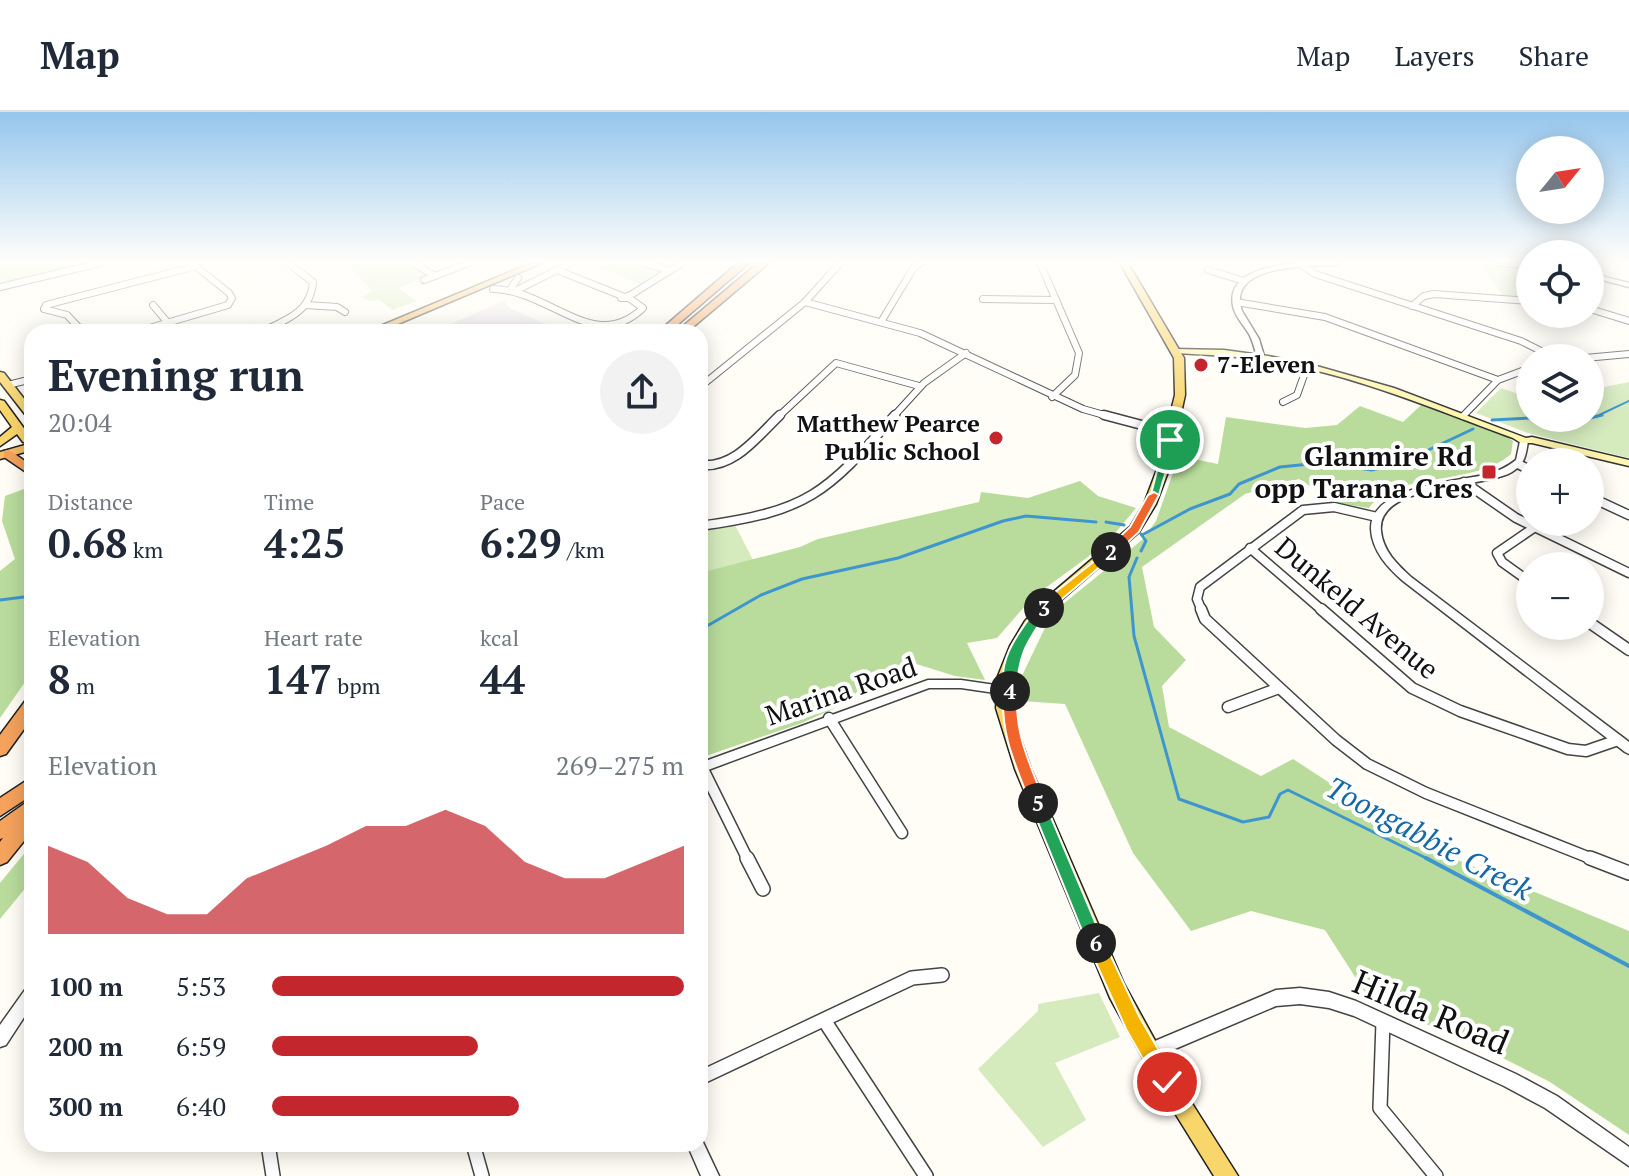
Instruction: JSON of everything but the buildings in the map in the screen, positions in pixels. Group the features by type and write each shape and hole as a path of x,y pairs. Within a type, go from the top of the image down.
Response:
{"highway":[{"path":"390,324 418,313"},
{"path":"408,324 435,313"},
{"path":"2,450 24,445"},
{"path":"2,450 24,466"},
{"path":"0,749 24,716"},
{"path":"0,808 24,791"},
{"path":"0,831 24,820"},
{"path":"0,856 24,825"}],"main road":[{"path":"1154,313 1177,351 1180,395 1150,504 1135,529 1036,617 1021,637 1002,690 1003,708 1023,769 1117,991 1149,1052 1227,1176"},
{"path":"1177,351 1260,356 1308,364 1368,381 1524,439 1629,463"},
{"path":"0,375 24,406"},
{"path":"0,403 24,435"},
{"path":"2,450 18,428"},
{"path":"1009,721 1011,665"}],"street":[{"path":"58,313 67,315 75,324"},
{"path":"159,313 168,323"},
{"path":"164,324 207,313"},
{"path":"279,324 296,313"},
{"path":"571,313 599,324"},
{"path":"708,381 792,313"},
{"path":"845,313 881,322 966,353 1052,397 1108,418 1172,433"},
{"path":"881,322 887,313"},
{"path":"1052,397 1070,382 1080,361 1077,345 1062,313"},
{"path":"1240,313 1256,336 1260,356"},
{"path":"1307,313 1498,380"},
{"path":"1433,313 1527,344"},
{"path":"1604,313 1629,321"},
{"path":"708,524 779,509 817,494 830,484 938,368 966,353"},
{"path":"1604,356 1629,354"},
{"path":"708,466 728,463 836,363 919,386"},
{"path":"1283,402 1297,395 1308,364"},
{"path":"1463,416 1498,380 1516,373"},
{"path":"8,385 24,381"},
{"path":"1523,448 1524,439"},
{"path":"1516,465 1502,473 1402,497 1377,517 1379,545 1400,573 1629,749"},
{"path":"1464,482 1516,517"},
{"path":"1604,503 1629,515"},
{"path":"1377,517 1344,508 1310,508 1298,513 1200,587 1199,608 1205,619 1367,764 1426,793 1629,873"},
{"path":"1516,572 1502,562 1497,553 1522,536"},
{"path":"1553,536 1629,573"},
{"name":"Dunkeld Avenue","path":"1250,548 1412,688 1435,701 1568,749 1586,751 1618,740"},
{"path":"1604,633 1629,650"},
{"name":"Marina Road","path":"708,764 928,684 961,684 1002,690"},
{"path":"1228,707 1279,688"},
{"path":"829,718 902,833"},
{"path":"708,781 763,889"},
{"path":"708,1074 912,978 942,975"},
{"name":"Hilda Road","path":"1149,1052 1276,998 1300,996 1329,1000 1510,1080 1551,1102 1629,1157"},
{"path":"0,1039 24,1004"},
{"path":"824,1020 926,1176"},
{"path":"1383,1022 1380,1108 1436,1176"},
{"path":"269,1152 270,1175"},
{"path":"475,1152 482,1176"},
{"path":"699,1152 710,1176"}],"shaded area":[{"path":"477,313 520,313 545,324 451,324"}],"green space":[{"path":"1629,382 1629,458 1604,452 1604,448 1589,448 1525,432 1604,432 1604,387"},
{"path":"1501,388 1516,393 1516,428 1476,413"},
{"path":"1421,405 1507,437 1513,441 1511,454 1477,471 1398,488 1382,496 1369,508 1336,503 1299,479 1245,494 1142,567 1154,627 1186,660 1162,686 1169,727 1261,776 1293,759 1431,849 1629,931 1629,1135 1550,1082 1493,1053 1370,1000 1325,930 1251,911 1191,931 1133,853 1065,704 1022,701 1020,680 1052,613 1142,540 1156,521 1179,456 1218,464 1226,417 1305,428 1337,425 1360,406 1403,422"},
{"path":"1080,481 1098,496 1136,508 1107,543 1033,597 997,638 967,643 985,680 955,676 913,663 872,672 850,701 802,723 708,755 708,571 800,547 818,539 979,502 981,492 1028,498"},
{"path":"24,489 24,684 0,718 0,571 15,559 2,521 5,496"},
{"path":"735,525 753,560 708,571 708,530"},
{"path":"24,854 24,890 0,919 0,883"},
{"path":"1099,993 1120,1037 1055,1063 1086,1120 1043,1147 978,1069 1038,1011 1038,1004"}],"waterway":[{"path":"1604,413 1629,401"},
{"path":"1492,420 1516,419"},
{"path":"1142,535 1190,509 1230,494 1239,484 1280,467 1320,463 1372,470 1403,462 1473,429"},
{"name":"Toongabbie Creek","path":"708,625 761,595 802,579 898,558 1003,521 1026,516 1096,522"},
{"name":"Toongabbie Creek","path":"1106,522 1124,525"},
{"name":"Toongabbie Creek","path":"1141,534 1146,541 1141,551"},
{"name":"Toongabbie Creek","path":"1137,558 1129,577 1134,636 1179,799 1243,822 1269,817 1280,794 1288,790 1427,858"},
{"name":"Toongabbie Creek","path":"0,600 24,597"},
{"name":"Toongabbie Creek","path":"1427,858 1629,966"}],"place":[{"name":"7-Eleven","path":"1201,365"},
{"name":"Matthew Pearce Public School","path":"996,438"},
{"name":"Glanmire Rd opp Tarana Cres","path":"1489,472"}],"route":[{"path":"1167,1082 1133,1023 1099,950 1023,769 1009,721 1011,665 1021,637 1042,610 1135,529 1156,490 1170,440"}]}
